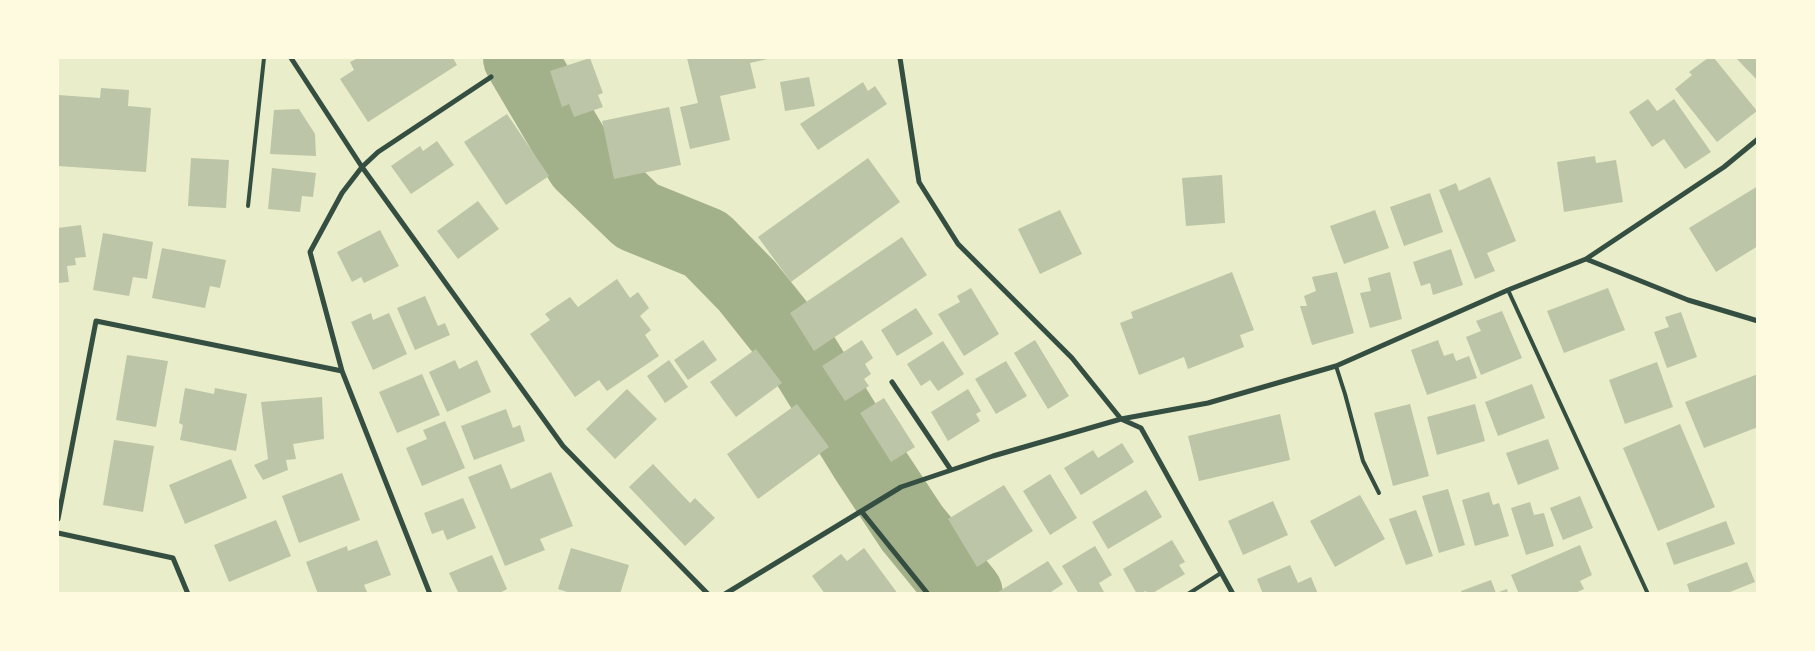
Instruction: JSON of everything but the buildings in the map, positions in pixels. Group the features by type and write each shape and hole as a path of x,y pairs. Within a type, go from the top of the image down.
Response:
{"street":[{"path":"292,58 362,167 562,446 708,594"},
{"path":"900,58 919,182 958,244 1072,358 1121,419 1141,428 1233,594"},
{"path":"430,594 342,371 310,252 342,193 362,167 378,152 491,77"},
{"path":"725,594 901,487 993,456 1121,419 1208,403 1336,366 1508,290 1586,259 1724,168 1758,139"},
{"path":"1586,259 1688,300 1758,321"},
{"path":"58,519 96,321 342,371"},
{"path":"892,382 951,470"},
{"path":"862,512 928,594"},
{"path":"58,533 173,558 188,594"}],"lane":[{"path":"248,206 264,58"},
{"path":"1508,290 1648,594"},
{"path":"1336,366 1363,461 1379,493"},
{"path":"1188,594 1221,573"}],"waterway":[{"path":"520,58 582,163 637,216 706,244 747,286 802,355 912,528 966,594"}]}
